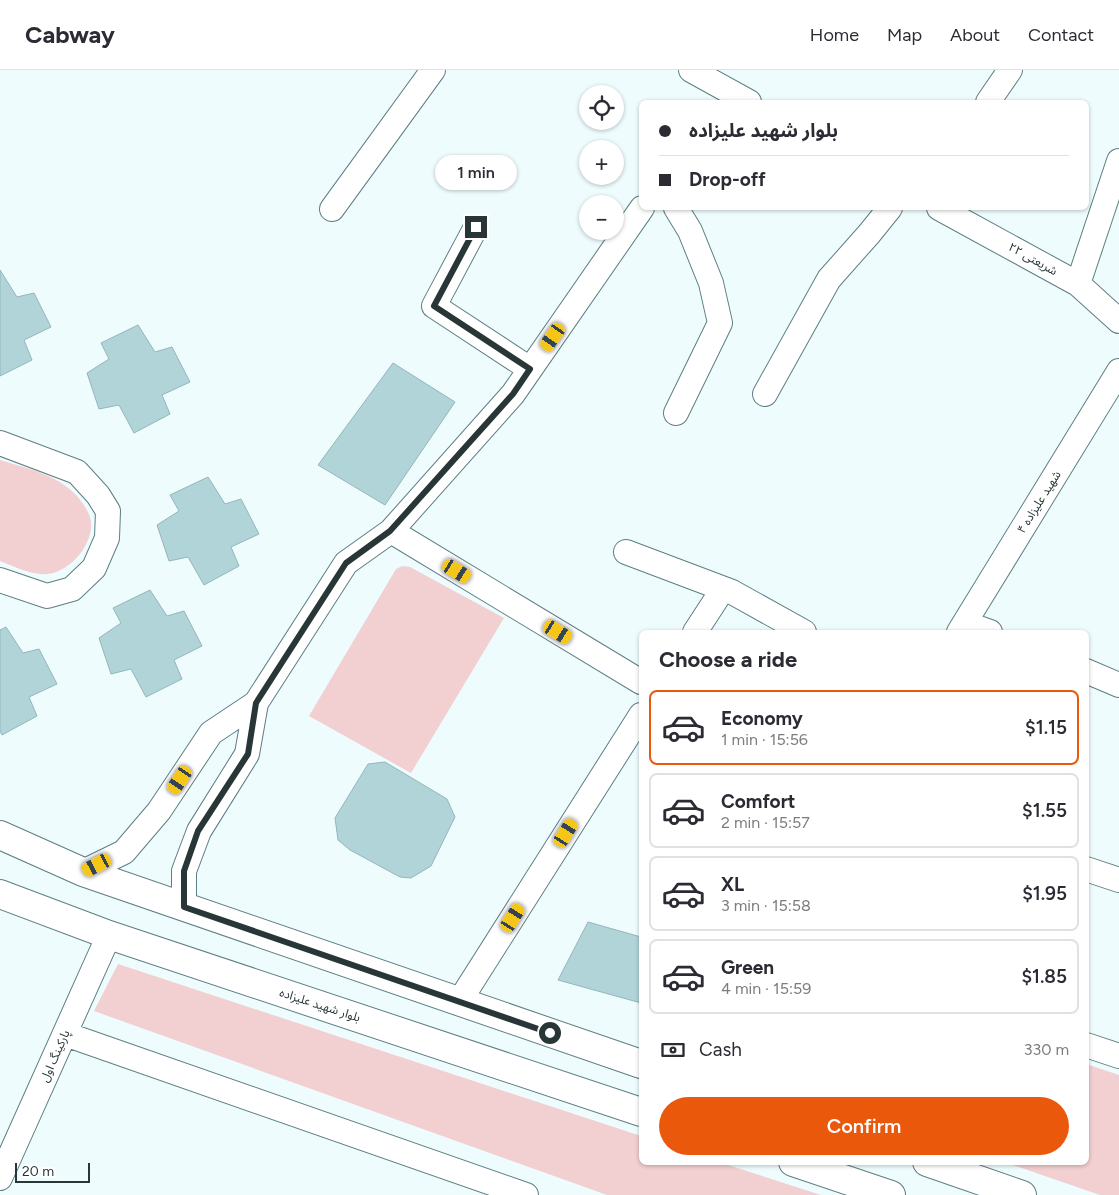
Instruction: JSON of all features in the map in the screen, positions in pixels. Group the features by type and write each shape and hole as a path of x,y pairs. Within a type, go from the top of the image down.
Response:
{"main road":[{"path":"0,835 83,872 639,1063"},
{"name":"بلوار شهید علیزاده","path":"0,894 109,934 639,1111"},
{"path":"802,1165 891,1195"},
{"path":"936,1165 1022,1195"}],"street":[{"path":"332,209 433,70"},
{"path":"691,70 742,100"},
{"path":"989,100 1010,70"},
{"path":"1078,284 1119,161"},
{"path":"83,872 124,852 159,811 211,733 256,703 346,563 390,531 513,394 641,210"},
{"path":"676,413 720,324 710,283 690,231 677,210"},
{"path":"765,394 830,279 888,210"},
{"name":"شریعتی ۲۲","path":"943,210 1078,284 1119,321"},
{"path":"476,227 434,306 530,369"},
{"name":"شهید علیزاده ۴","path":"962,628 1119,372"},
{"path":"0,443 77,472 98,495 108,511 107,538 94,568 72,589 47,596 0,580"},
{"path":"390,531 639,681"},
{"path":"626,552 732,592 800,630"},
{"path":"695,630 723,589"},
{"path":"962,628 976,630"},
{"path":"1089,673 1119,685"},
{"path":"184,907 184,871 198,831 248,754 256,703"},
{"path":"459,1002 639,718"},
{"path":"1089,870 1119,880"},
{"name":"پارکینگ اول","path":"0,1178 109,934"},
{"path":"65,1034 526,1195"},
{"path":"1089,1046 1119,1056"}],"shaded area":[{"path":"0,460 50,477 68,488 85,507 91,522 88,541 76,558 59,571 50,574 40,574 25,571 0,561"},
{"path":"402,566 410,567 504,618 411,773 309,716 396,569"},
{"path":"118,964 639,1135 639,1165 728,1165 821,1195 607,1195 94,1011"},
{"path":"1089,1065 1119,1075 1119,1195 1100,1195 1013,1165 1089,1165"}],"building":[{"path":"0,270 17,297 34,293 51,327 24,340 32,360 0,376"},
{"path":"138,325 155,352 172,347 190,382 162,395 170,414 134,433 119,405 99,409 87,373 109,359 101,343"},
{"path":"393,363 455,402 385,505 318,465"},
{"path":"208,477 225,504 241,499 259,534 231,547 239,566 204,585 188,557 169,561 157,525 179,511 170,495"},
{"path":"150,590 167,616 184,611 202,646 174,660 182,679 146,697 131,669 111,674 99,638 121,623 113,608"},
{"path":"6,627 23,653 39,649 57,684 29,697 37,716 2,735 0,731 0,630"},
{"path":"385,762 447,799 455,817 431,866 411,878 400,877 350,850 338,840 335,818 368,764"},
{"path":"588,922 639,936 639,1002 558,980"}],"route":[{"path":"476,227 434,306 530,369 513,394 390,531 346,563 256,703 248,754 198,831 184,871 184,907 550,1033"}]}
